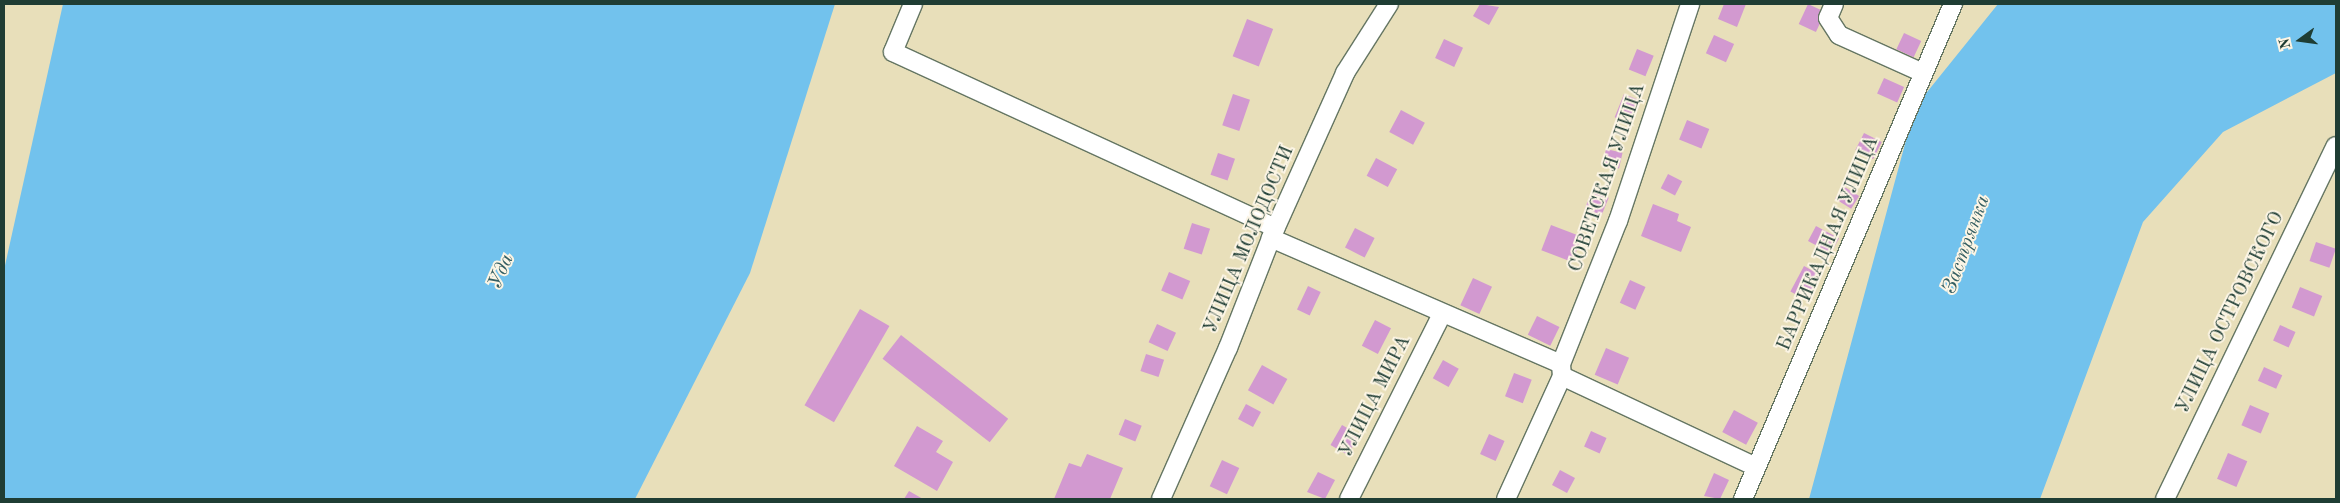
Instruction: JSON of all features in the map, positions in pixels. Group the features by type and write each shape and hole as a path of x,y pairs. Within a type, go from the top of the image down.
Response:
{"street":[{"path":"913,4 893,52 1562,370 1756,467"},
{"name":"УЛИЦА МОЛОДОСТИ","path":"1161,499 1228,348 1273,233 1345,73 1389,4"},
{"name":"СОВЕТСКАЯ УЛИЦА","path":"1506,499 1562,370 1618,221 1690,4"},
{"path":"1834,4 1828,18 1839,35 1923,73"},
{"name":"БАРРИКАДНАЯ УЛИЦА","path":"1743,499 1953,4"},
{"name":"УЛИЦА ОСТРОВСКОГО","path":"2165,499 2336,146"},
{"name":"УЛИЦА МИРА","path":"1349,499 1442,314"}],"water":[{"name":"Уда","path":"63,4 835,4 750,273 635,499 4,499 4,270"},
{"name":"Застрянка","path":"1998,4 2336,4 2336,73 2223,132 2143,222 2040,499 1809,499 1915,107"}],"building":[{"path":"1480,4 1499,7 1489,25 1473,16"},
{"path":"1724,4 1746,4 1737,27 1718,19"},
{"path":"1808,4 1825,12 1816,32 1799,24"},
{"path":"1247,19 1273,29 1259,66 1233,56"},
{"path":"1904,33 1921,41 1914,57 1896,49"},
{"path":"1714,35 1734,44 1726,62 1706,53"},
{"path":"1444,39 1463,48 1454,67 1435,58"},
{"path":"1637,49 1654,56 1645,76 1629,69"},
{"path":"1884,78 1904,87 1897,102 1877,94"},
{"path":"1233,94 1250,100 1239,131 1222,125"},
{"path":"1624,94 1639,100 1629,123 1615,117"},
{"path":"1401,110 1425,123 1413,145 1389,132"},
{"path":"1687,120 1709,129 1701,148 1679,139"},
{"path":"1864,133 1882,142 1873,159 1855,150"},
{"path":"1606,149 1623,153 1619,168 1602,165"},
{"path":"1218,153 1235,159 1228,181 1211,175"},
{"path":"1376,158 1397,169 1388,187 1367,176"},
{"path":"1668,174 1682,181 1675,196 1661,188"},
{"path":"1843,186 1859,196 1851,209 1835,199"},
{"path":"1592,191 1609,198 1602,215 1585,209"},
{"path":"1653,204 1679,214 1677,221 1691,227 1681,252 1641,236"},
{"path":"1192,223 1210,229 1202,255 1184,249"},
{"path":"1551,225 1582,237 1572,262 1541,250"},
{"path":"1816,226 1839,238 1831,253 1808,241"},
{"path":"1355,228 1375,238 1365,258 1345,248"},
{"path":"2316,242 2336,249 2329,268 2309,261"},
{"path":"1804,266 1821,275 1807,301 1790,292"},
{"path":"1169,272 1190,281 1182,299 1161,290"},
{"path":"1473,278 1492,287 1479,314 1460,305"},
{"path":"1630,280 1646,287 1635,310 1620,303"},
{"path":"1308,286 1321,292 1310,315 1297,310"},
{"path":"2300,287 2322,296 2314,316 2292,307"},
{"path":"860,309 889,326 834,422 804,405"},
{"path":"1537,316 1559,327 1550,346 1528,335"},
{"path":"1375,320 1391,328 1378,354 1362,346"},
{"path":"1157,324 1176,333 1168,351 1149,342"},
{"path":"2280,325 2296,332 2289,347 2273,341"},
{"path":"901,335 1008,419 990,442 883,359"},
{"path":"1606,348 1629,358 1618,384 1595,375"},
{"path":"1146,354 1164,360 1159,377 1140,371"},
{"path":"1443,360 1459,369 1449,387 1433,378"},
{"path":"1262,365 1287,379 1273,404 1248,390"},
{"path":"2264,367 2282,375 2276,389 2258,381"},
{"path":"1514,373 1532,380 1523,403 1505,396"},
{"path":"1246,404 1261,412 1253,427 1238,419"},
{"path":"2250,405 2269,413 2261,433 2241,425"},
{"path":"1734,410 1758,423 1746,445 1722,432"},
{"path":"1125,419 1142,426 1135,442 1119,435"},
{"path":"1342,425 1359,435 1348,455 1330,445"},
{"path":"917,426 943,441 936,452 953,462 937,491 894,466"},
{"path":"1591,431 1607,438 1600,453 1584,447"},
{"path":"1489,434 1505,441 1496,461 1480,454"},
{"path":"2228,453 2247,461 2236,487 2217,479"},
{"path":"1087,454 1123,468 1110,499 1054,499 1069,463 1081,467"},
{"path":"1222,460 1239,468 1227,494 1210,486"},
{"path":"1560,470 1575,478 1567,493 1552,485"},
{"path":"1318,472 1335,480 1325,499 1307,492"},
{"path":"1714,473 1729,480 1720,499 1704,496"},
{"path":"909,491 923,499 904,499"}]}
